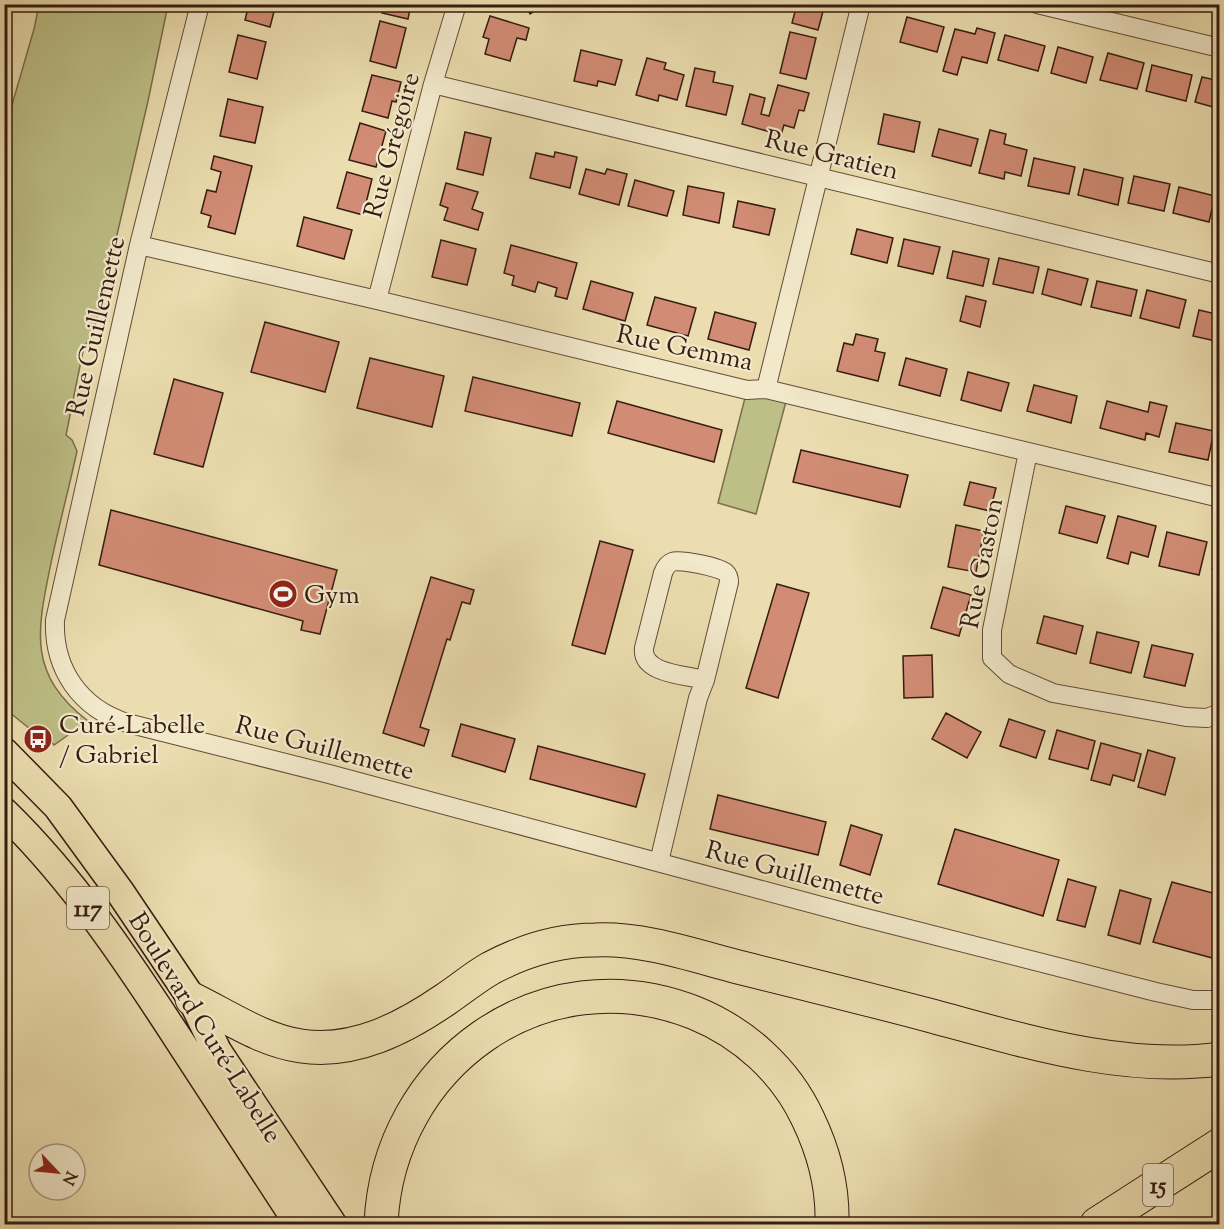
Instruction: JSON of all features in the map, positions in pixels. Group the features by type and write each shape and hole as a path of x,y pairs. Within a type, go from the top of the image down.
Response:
{"highway":[{"path":"192,999 281,1042 301,1046 338,1047 394,1030 429,1010 489,969 518,956 566,942 611,940 669,950 1076,1052 1134,1061 1184,1062 1220,1059"},
{"path":"381,1224 387,1180 404,1130 427,1090 449,1064 486,1033 524,1013 570,999 619,996 669,1004 703,1017 733,1032 771,1065 795,1096 819,1145 832,1196 832,1224"},
{"name":"15","path":"1097,1224 1220,1144"}],"main road":[{"name":"Boulevard Curé-Labelle","path":"4,752 58,807 120,892 192,999 217,1051 332,1224"},
{"name":"Boulevard Curé-Labelle","path":"4,812 56,866 102,926 299,1224"}],"street":[{"name":"Rue Guillemette","path":"200,4 139,246 55,620 55,641 60,662 75,689 90,704 117,720 329,774 862,917 1168,995 1204,1001 1220,1000"},
{"name":"Rue Grégoire","path":"377,300 433,84 457,4"},
{"path":"766,389 861,4"},
{"path":"1037,4 1220,48"},
{"name":"Rue Gratien","path":"433,84 1220,274"},
{"name":"Rue Gemma","path":"139,246 377,300 747,390 766,389 1220,498"},
{"name":"Rue Gaston","path":"1028,452 992,630 992,658 1009,674 1053,693 1186,717 1207,718 1220,713"},
{"path":"659,862 698,698 705,680 729,579 726,573 719,569 674,561 663,573 644,648 644,657 656,669 705,680"}],"green space":[{"path":"39,5 168,5 101,304 91,339 84,346 66,435 72,440 77,451 46,587 40,630 41,650 46,668 55,686 68,704 88,721 54,745 46,735 40,737 4,708 5,129"},
{"path":"747,390 788,394 756,514 718,503"}],"building":[{"path":"249,4 276,4 270,27 245,20"},
{"path":"384,4 411,4 408,19 382,13"},
{"path":"525,4 546,4 530,14"},
{"path":"797,4 825,4 818,30 792,23"},
{"path":"490,16 529,28 526,40 517,38 510,61 485,54 489,39 483,37"},
{"path":"907,17 944,27 937,52 900,42"},
{"path":"380,21 406,28 396,68 370,61"},
{"path":"977,28 995,33 987,63 962,57 957,75 943,71 955,29 975,34"},
{"path":"790,32 816,38 806,79 780,73"},
{"path":"238,35 266,42 257,79 229,72"},
{"path":"1005,35 1045,46 1038,71 998,60"},
{"path":"1058,47 1093,57 1086,83 1051,73"},
{"path":"581,50 622,60 615,85 598,81 597,86 574,81"},
{"path":"1108,53 1144,63 1137,89 1100,80"},
{"path":"647,58 666,63 664,69 684,75 677,100 659,95 658,101 636,95"},
{"path":"1152,65 1192,75 1186,101 1146,91"},
{"path":"695,68 715,72 713,82 733,86 726,115 686,106"},
{"path":"372,75 401,82 396,102 392,101 388,118 362,111"},
{"path":"1202,77 1220,81 1220,109 1195,102"},
{"path":"778,85 809,93 804,111 799,110 794,128 784,125 781,135 742,124 750,94 765,98 761,114 769,116"},
{"path":"228,99 263,107 255,143 220,136"},
{"path":"884,114 920,122 914,152 878,144"},
{"path":"360,123 386,131 376,167 349,160"},
{"path":"939,129 978,139 971,166 932,156"},
{"path":"990,130 1006,134 1004,144 1027,150 1021,176 1005,172 1004,179 979,173"},
{"path":"465,132 491,138 483,175 457,169"},
{"path":"555,152 577,157 570,188 530,178 536,153 554,157"},
{"path":"214,156 252,166 235,234 208,227 211,216 201,213 207,190 216,192 221,172 211,169"},
{"path":"1034,158 1075,167 1069,194 1028,186"},
{"path":"586,169 605,174 607,169 627,174 619,205 579,194"},
{"path":"1084,169 1123,178 1118,205 1078,195"},
{"path":"347,172 372,179 363,215 337,208"},
{"path":"1134,176 1170,184 1164,211 1128,203"},
{"path":"635,180 674,191 667,216 628,206"},
{"path":"446,183 478,192 472,209 483,213 478,230 444,220 448,208 440,205"},
{"path":"688,186 724,193 719,223 683,215"},
{"path":"1179,187 1215,196 1209,222 1173,213"},
{"path":"738,201 775,209 769,235 733,227"},
{"path":"304,217 352,230 344,259 297,246"},
{"path":"857,229 893,238 887,263 851,254"},
{"path":"904,239 940,247 933,274 898,266"},
{"path":"441,240 476,249 467,285 432,277"},
{"path":"511,245 577,263 567,299 555,296 557,288 538,282 535,292 512,285 514,276 504,273"},
{"path":"953,251 989,259 983,286 947,278"},
{"path":"999,258 1039,267 1033,293 993,284"},
{"path":"1048,269 1088,279 1081,305 1042,294"},
{"path":"591,281 633,293 625,321 583,309"},
{"path":"1097,281 1137,290 1131,316 1091,307"},
{"path":"1147,290 1186,300 1179,328 1140,318"},
{"path":"966,296 986,301 980,327 960,321"},
{"path":"655,297 696,308 688,336 647,325"},
{"path":"1199,310 1220,315 1220,342 1193,336"},
{"path":"715,312 756,323 749,350 708,339"},
{"path":"265,322 339,342 325,392 251,372"},
{"path":"856,334 878,339 875,351 885,353 878,381 837,371 844,343 853,345"},
{"path":"370,358 444,376 432,427 357,408"},
{"path":"906,358 947,369 940,396 899,385"},
{"path":"968,372 1009,383 1001,411 961,400"},
{"path":"473,377 580,403 572,436 465,411"},
{"path":"174,379 223,393 203,467 154,454"},
{"path":"1034,385 1077,396 1071,423 1027,411"},
{"path":"617,401 722,430 714,462 608,433"},
{"path":"1107,401 1148,412 1150,402 1167,406 1159,437 1146,433 1145,440 1100,428"},
{"path":"1176,423 1214,431 1208,460 1169,452"},
{"path":"801,450 908,475 900,507 793,482"},
{"path":"970,482 996,488 990,511 964,505"},
{"path":"1066,506 1105,516 1097,543 1059,533"},
{"path":"111,510 337,570 320,634 301,630 303,621 99,565"},
{"path":"1118,516 1156,526 1148,557 1131,552 1128,564 1107,558"},
{"path":"956,525 984,531 976,572 948,567"},
{"path":"1167,532 1207,542 1199,575 1159,566"},
{"path":"600,541 633,550 605,654 572,645"},
{"path":"1220,542 1220,571 1212,569"},
{"path":"431,577 474,590 470,604 462,602 450,640 447,639 420,727 429,730 424,746 383,733"},
{"path":"777,584 809,593 778,698 746,688"},
{"path":"943,587 971,595 959,636 931,628"},
{"path":"1044,616 1083,626 1076,654 1037,643"},
{"path":"1097,632 1139,642 1131,673 1090,663"},
{"path":"1152,645 1193,654 1185,686 1144,677"},
{"path":"932,655 933,697 904,698 903,656"},
{"path":"946,713 981,732 967,758 932,739"},
{"path":"1009,719 1045,731 1036,758 1000,746"},
{"path":"461,724 515,739 505,772 452,756"},
{"path":"1057,730 1095,741 1088,769 1049,759"},
{"path":"1101,743 1141,754 1134,781 1113,775 1110,785 1091,780"},
{"path":"538,746 645,774 636,807 530,779"},
{"path":"1148,750 1175,758 1165,795 1138,787"},
{"path":"718,795 826,822 818,855 710,829"},
{"path":"851,825 882,835 870,875 840,865"},
{"path":"955,829 1059,860 1043,916 938,884"},
{"path":"1068,879 1096,887 1085,927 1057,920"},
{"path":"1172,882 1220,895 1220,947 1216,959 1153,942"},
{"path":"1120,890 1151,899 1140,944 1108,935"}],"place":[{"name":"Gym","path":"283,594"},
{"name":"Curé-Labelle / Gabriel","path":"38,739"}]}
